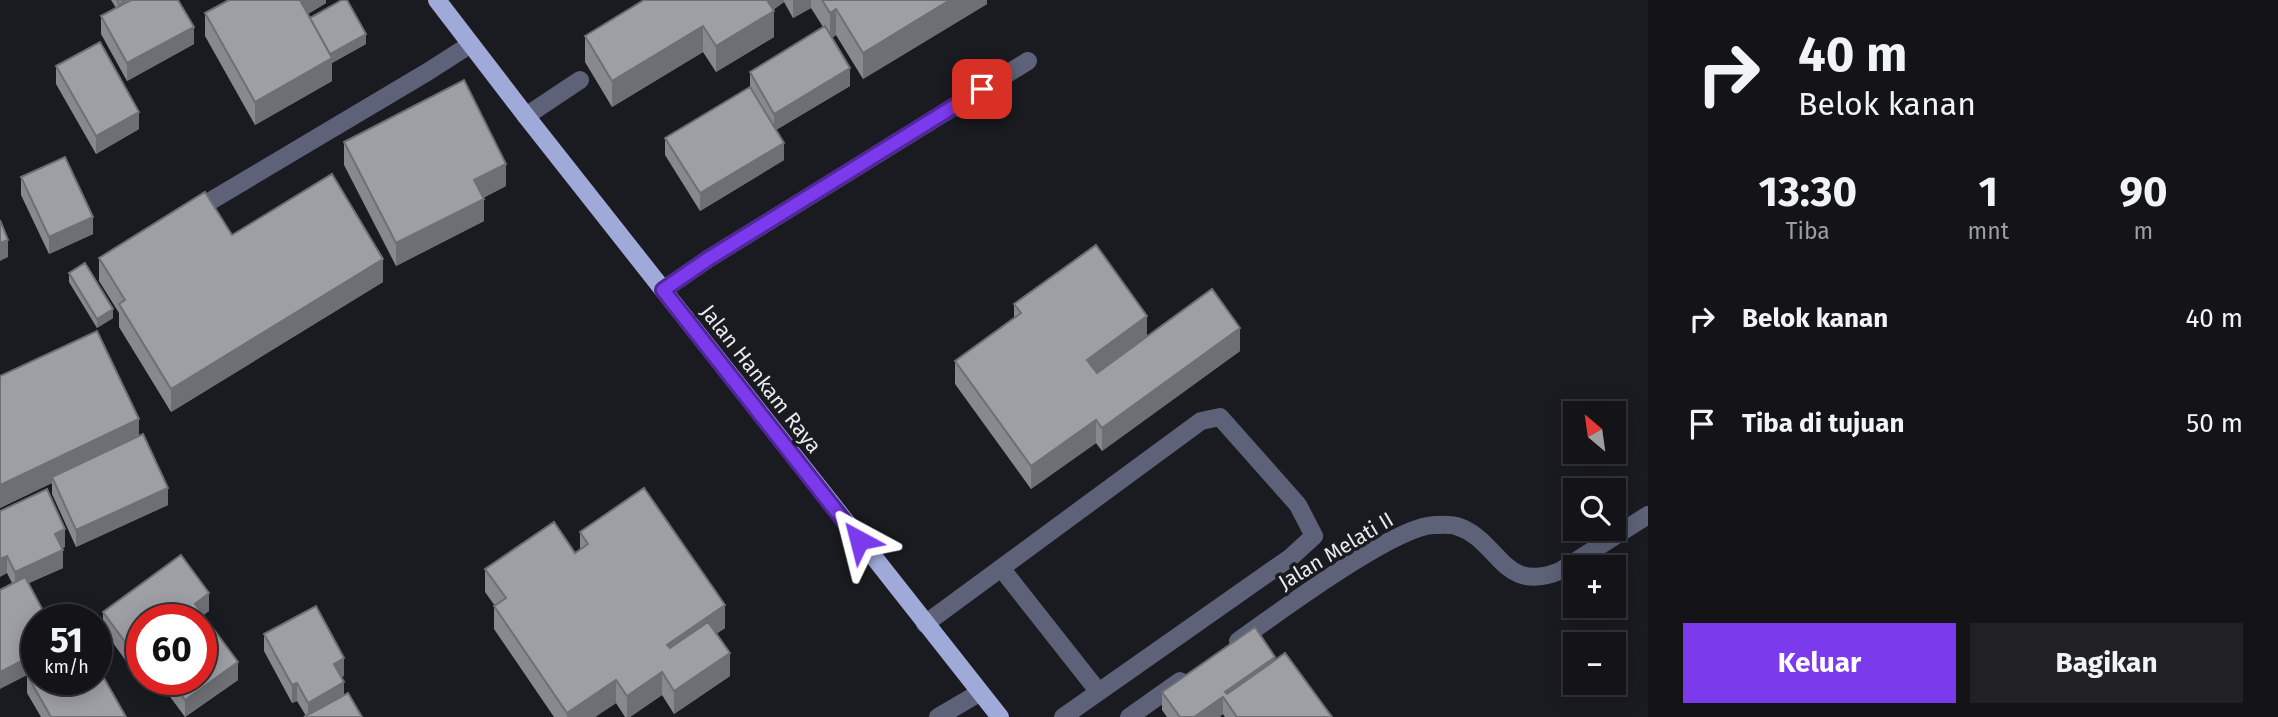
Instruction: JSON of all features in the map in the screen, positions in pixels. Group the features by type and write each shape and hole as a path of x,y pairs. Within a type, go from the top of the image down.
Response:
{"main road":[{"name":"Jalan Hankam Raya","path":"437,0 1000,717"}],"street":[{"path":"174,223 471,44"},
{"path":"663,290 708,259 1028,61"},
{"path":"526,116 580,80"},
{"path":"925,624 1201,421 1220,417 1298,505 1314,536 1259,580 1063,717"},
{"name":"Jalan Melati II","path":"1219,654 1389,540 1430,524 1455,526 1477,537 1508,567 1529,578 1547,577 1560,571 1648,515"},
{"path":"1000,568 1098,691"},
{"path":"1129,717 1197,670"},
{"path":"938,717 979,693"}],"building":[{"path":"131,0 178,0 194,27 127,63 101,16"},
{"path":"229,0 300,0 332,58 255,102 205,13"},
{"path":"342,0 347,0 366,34 330,54 310,18"},
{"path":"644,0 767,0 774,11 716,46 703,26 612,81 585,36"},
{"path":"822,0 950,0 863,53 836,9 830,13"},
{"path":"825,26 850,68 774,114 750,72"},
{"path":"100,42 139,112 96,136 56,66"},
{"path":"464,80 506,164 474,180 484,199 396,243 344,142"},
{"path":"750,87 784,143 700,193 665,138"},
{"path":"65,157 93,217 49,237 21,177"},
{"path":"332,174 383,259 171,389 119,304 125,300 99,258 205,192 232,235"},
{"path":"0,220 8,240 0,243"},
{"path":"1096,245 1147,316 1087,360 1097,373 1212,289 1240,328 1102,428 1096,420 1031,466 955,361 1021,313 1014,304"},
{"path":"85,263 113,309 97,319 69,273"},
{"path":"97,331 139,419 0,485 0,376"},
{"path":"143,434 168,488 76,530 52,477"},
{"path":"644,488 725,605 667,645 670,648 708,622 730,653 674,691 662,672 627,696 616,680 567,713 494,606 506,598 485,569 554,522 575,553 588,544 580,532"},
{"path":"47,489 65,529 55,534 63,550 15,572 7,556 0,559 0,511"},
{"path":"181,555 209,593 195,604 126,604 126,643 112,624 112,605"},
{"path":"25,577 39,604 21,604 21,661 0,672 0,590"},
{"path":"316,606 344,658 334,664 344,682 308,703 297,683 292,685 264,634"},
{"path":"1255,627 1275,657 1225,692 1227,694 1285,653 1332,717 1237,717 1223,697 1194,717 1180,717 1162,692"},
{"path":"217,634 238,662 217,677"},
{"path":"112,692 126,717 51,717 38,695 112,695"},
{"path":"348,693 362,717 304,717"}],"route":[{"path":"859,540 663,290 708,259 982,89"}]}
